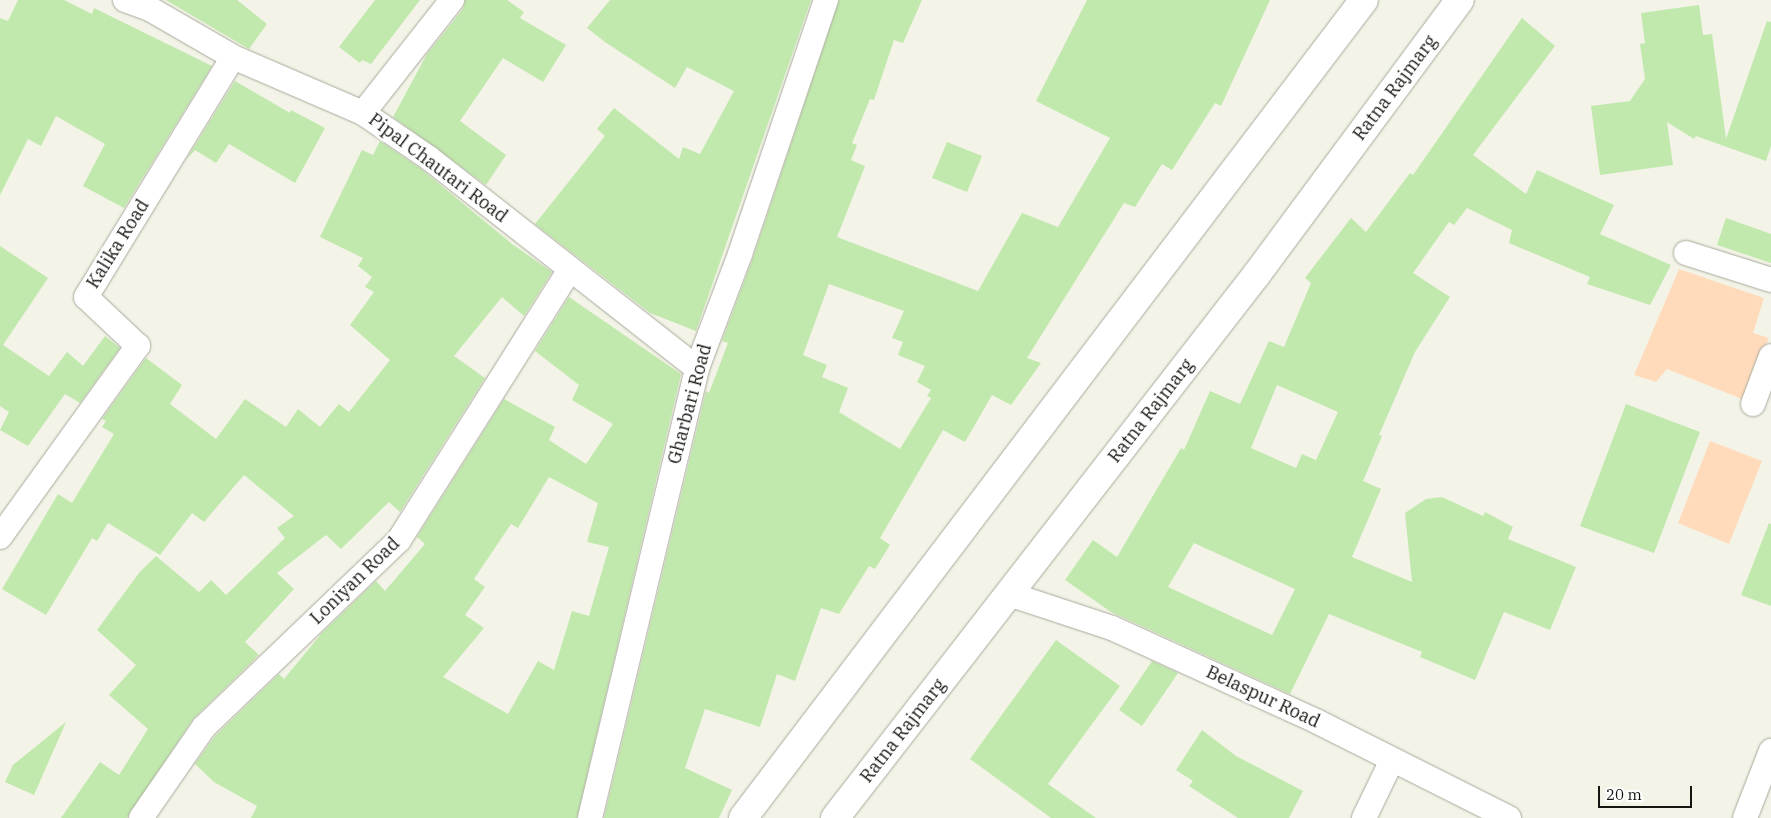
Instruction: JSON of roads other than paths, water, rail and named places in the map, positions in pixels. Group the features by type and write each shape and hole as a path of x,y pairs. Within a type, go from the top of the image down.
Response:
{"highway":[{"path":"743,818 1364,0"},
{"name":"Ratna Rajmarg","path":"835,818 1257,274 1460,0"}],"street":[{"name":"Pipal Chautari Road","path":"125,0 150,9 233,57 363,113 428,158 696,368"},
{"path":"363,113 452,0"},
{"name":"Gharbari Road","path":"590,818 696,368 740,254 826,0"},
{"name":"Kalika Road","path":"0,537 138,346 86,297 233,57"},
{"path":"1686,253 1771,280"},
{"name":"Loniyan Road","path":"141,818 204,727 399,540 570,269"},
{"path":"1753,404 1771,356"},
{"name":"Belaspur Road","path":"1010,594 1112,628 1316,721 1508,818"},
{"path":"1745,818 1771,751"},
{"path":"1364,818 1392,760"}]}
